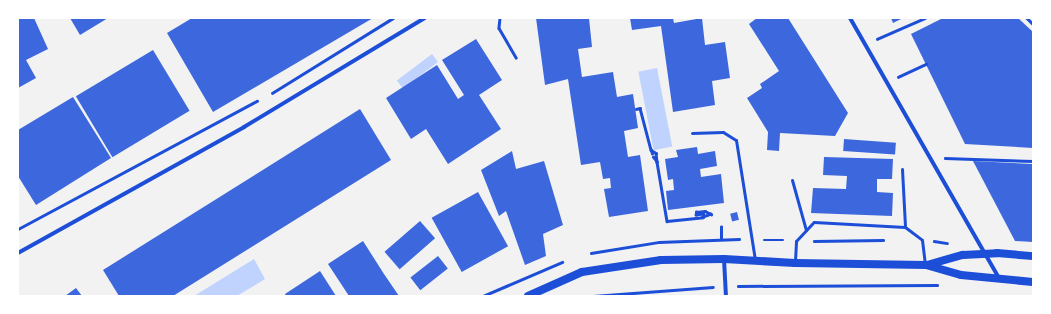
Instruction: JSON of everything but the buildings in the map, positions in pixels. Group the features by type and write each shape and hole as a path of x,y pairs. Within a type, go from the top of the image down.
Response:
{"main road":[{"path":"926,265 963,255 986,253 1033,256"},
{"path":"528,296 582,272 661,260 724,259 795,263 926,265 961,275 1033,282"}],"street":[{"path":"18,253 244,127 424,18"},
{"path":"850,18 986,253 999,279"},
{"path":"724,259 726,296"}],"lane":[{"path":"692,133 723,132 736,140 755,261"},
{"path":"902,169 905,226"},
{"path":"792,180 806,230"},
{"path":"795,263 796,240 814,222 905,226 922,240 926,265"}],"path":[{"path":"268,94 393,18"},
{"path":"500,18 499,28 516,57"},
{"path":"873,41 925,18"},
{"path":"1027,18 1033,24"},
{"path":"18,229 262,99"},
{"path":"636,109 640,108 650,150 652,156 657,162"},
{"path":"650,150 656,152 667,220 704,216 711,214 705,211 696,212 696,215 703,214 704,216"},
{"path":"931,157 1033,161"},
{"path":"721,227 721,238"},
{"path":"593,296 755,284 942,286"}],"water":[{"path":"432,54 438,62 403,88 397,80"},
{"path":"657,68 672,147 654,150 638,72"},
{"path":"254,259 265,279 237,296 194,296"}]}
